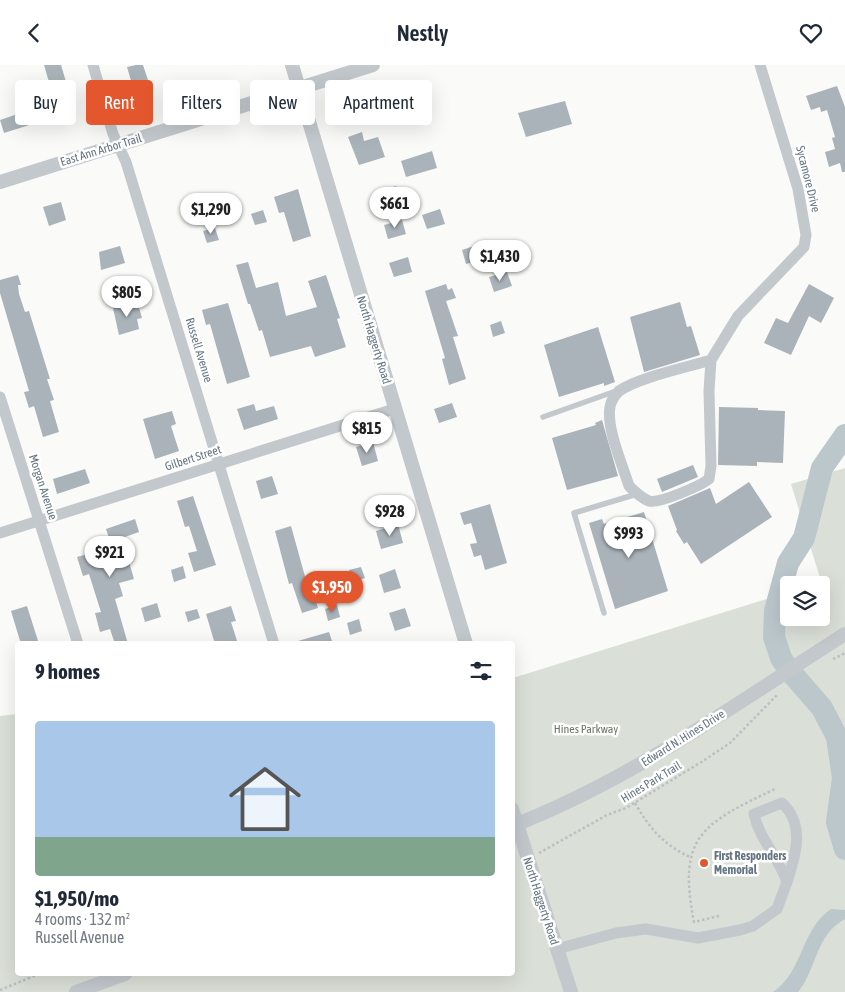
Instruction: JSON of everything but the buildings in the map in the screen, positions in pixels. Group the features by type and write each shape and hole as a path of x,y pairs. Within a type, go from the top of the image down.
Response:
{"street":[{"name":"Russell Avenue","path":"93,65 118,145 126,162 273,641"},
{"name":"North Haggerty Road","path":"292,65 296,80"},
{"name":"East Ann Arbor Trail","path":"315,84 373,65"},
{"name":"Sycamore Drive","path":"711,360 738,316 804,247 806,235 800,196 760,65"},
{"name":"East Ann Arbor Trail","path":"0,182 250,104"},
{"name":"North Haggerty Road","path":"309,125 465,641"},
{"path":"711,360 709,391 711,467 709,479 659,501 650,501 637,494 629,486 610,422 609,408 612,398 621,390 711,360"},
{"name":"Morgan Avenue","path":"0,397 77,641"},
{"name":"Gilbert Street","path":"0,533 394,409"},
{"name":"Edward N. Hines Drive","path":"515,825 586,794 644,763 778,685 826,654 845,634"},
{"path":"557,949 616,933 646,929 698,938 753,926 777,909 787,883 796,854 796,831 790,810 782,803 754,814 760,836 782,868 787,883"},
{"name":"North Haggerty Road","path":"515,825 571,992"},
{"path":"76,992 120,976"}],"lane":[{"path":"543,417 621,390"},
{"path":"604,613 574,513 637,494"}],"path":[{"path":"826,654 845,653"},
{"name":"Hines Park Trail","path":"527,857 547,851 607,815 635,803 730,743 778,685"},
{"path":"719,916 694,922 688,877 690,857 696,844 709,827 729,811 775,789"},
{"path":"635,803 659,837 672,849 690,857"},
{"path":"0,989 34,976"}],"green space":[{"name":"Hines Parkway","path":"845,468 845,992 0,992 0,716 15,714 15,976 515,976 515,677 780,595 780,626 830,626 830,576 819,576 791,484"}],"shaded area":[{"path":"831,909 845,910 845,919 835,926 822,943 809,973 798,992 773,992 783,984 821,917"}],"waterway":[{"path":"845,435 822,468 804,538 788,563 775,611 774,637 781,658 822,708 837,737 843,778 837,822 845,849"}],"place":[{"name":"First Responders Memorial","path":"704,863"}]}
